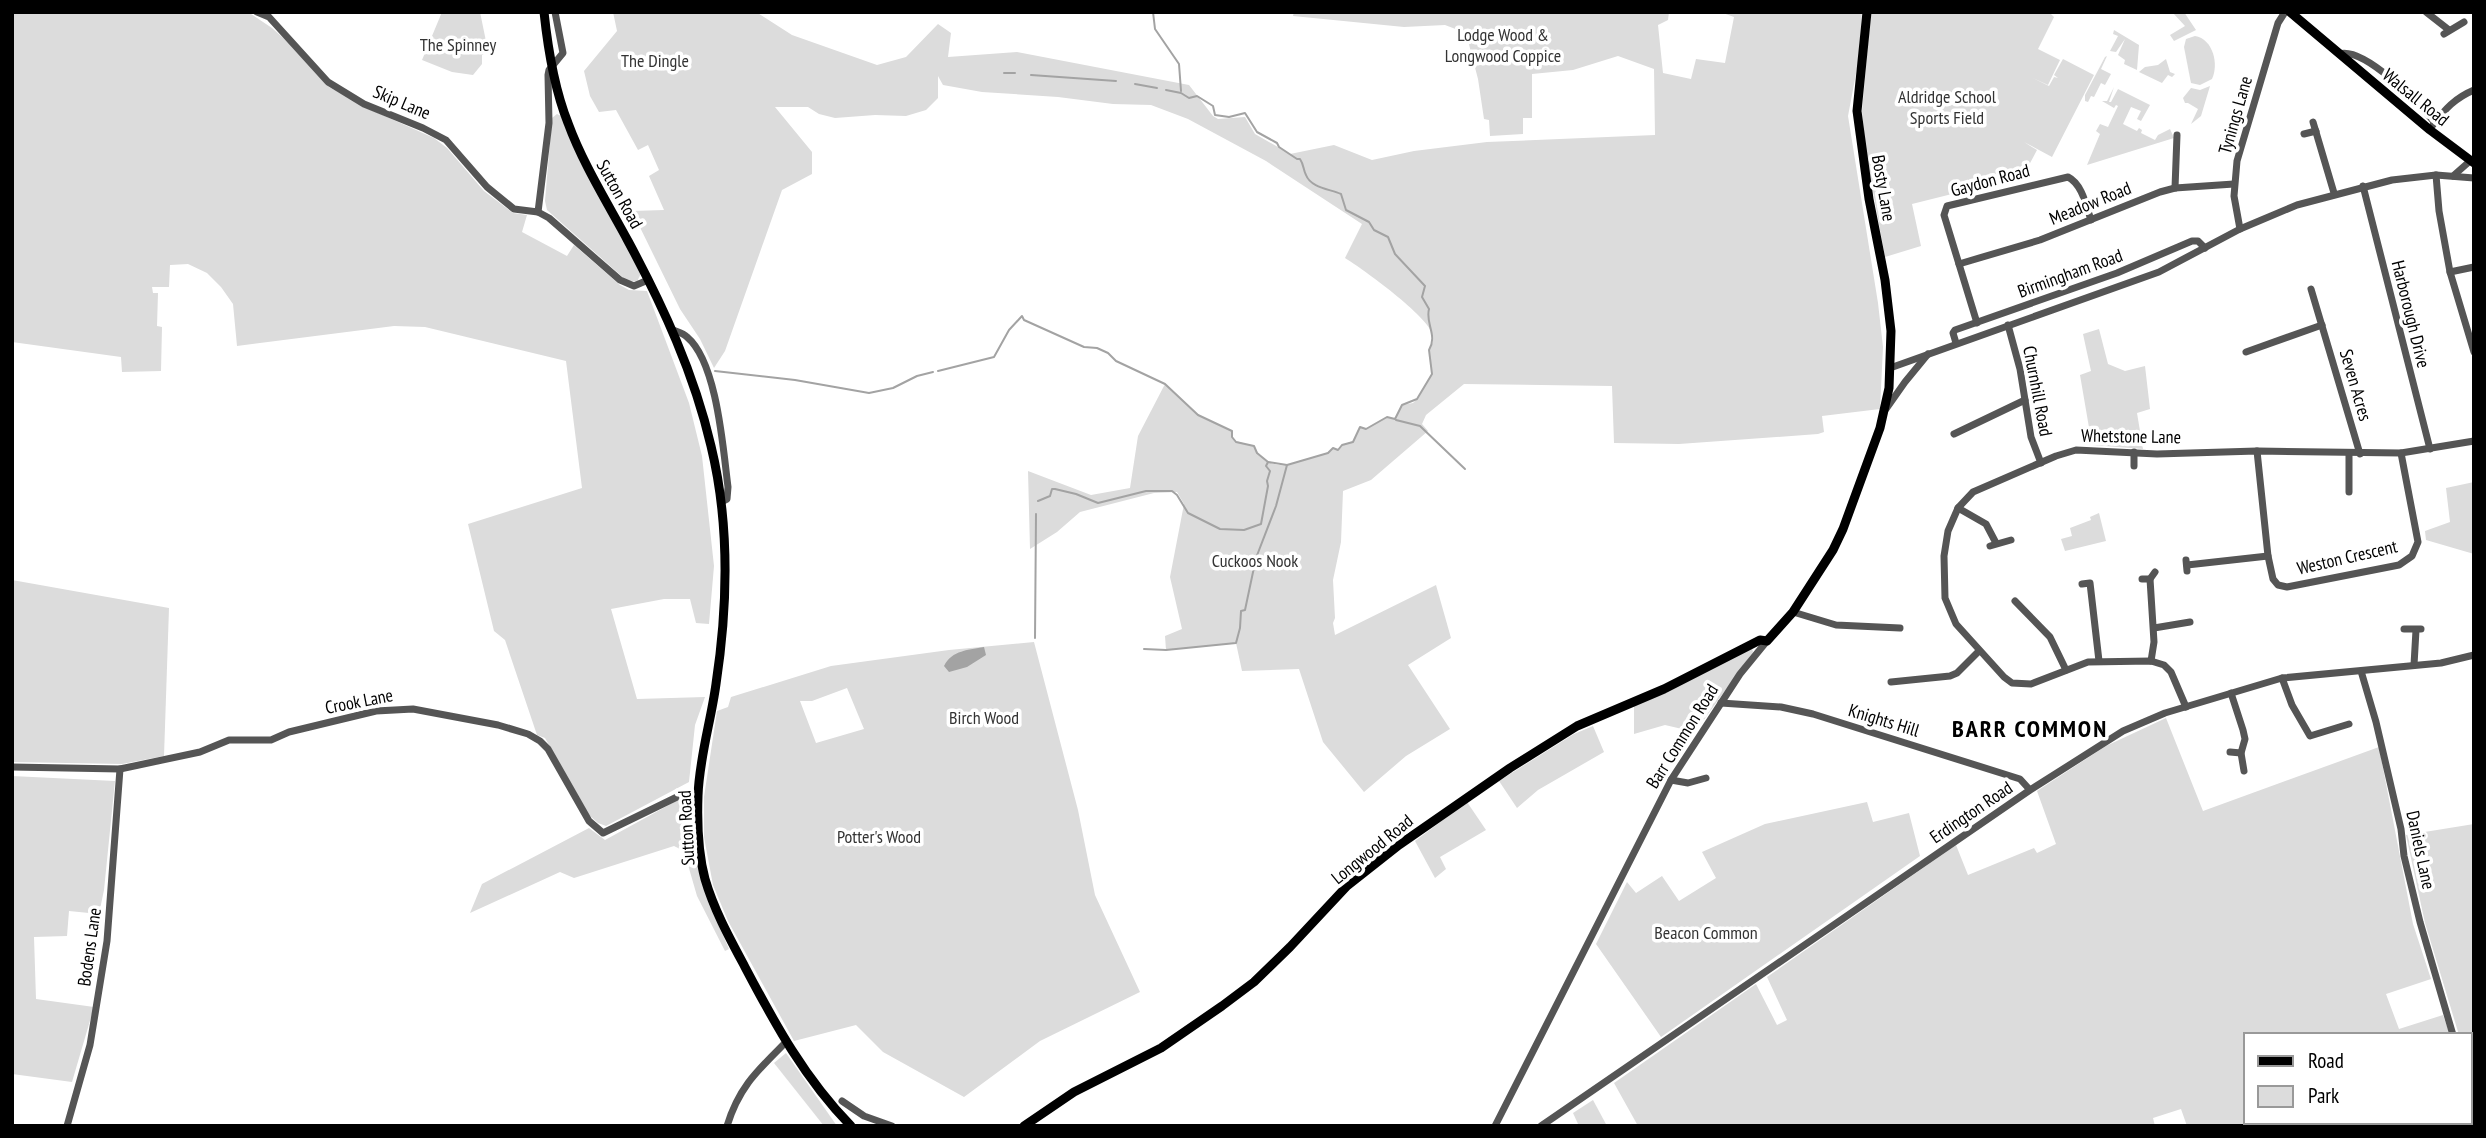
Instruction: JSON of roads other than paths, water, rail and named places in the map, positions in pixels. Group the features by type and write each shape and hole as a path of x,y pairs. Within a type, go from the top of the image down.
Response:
{"main road":[{"name":"Sutton Road","path":"544,12 552,68 563,110 580,152 673,330 712,447 721,502 725,569 720,657 698,794 699,852 709,890 731,941 785,1043 849,1126"},
{"name":"Bosty Lane","path":"1867,12 1857,111 1886,292 1891,331 1891,368"},
{"name":"Walsall Road","path":"2288,12 2433,126 2472,162"},
{"name":"Barr Common Road","path":"1767,641 1793,612 1833,550 1843,529 1885,410 1891,368"},
{"name":"Longwood Road","path":"1024,1126 1074,1092 1161,1048 1211,1014 1254,982 1347,886 1399,845 1510,768 1595,717 1664,689 1760,640 1767,641"}],"street":[{"name":"Skip Lane","path":"257,12 270,14 328,82 364,104 446,140 487,187 514,209 538,212 550,218 620,280 634,286 648,280"},
{"name":"Sutton Road","path":"552,68 563,53 555,12"},
{"name":"Tynings Lane","path":"2240,229 2234,184 2243,139 2278,23 2288,12"},
{"path":"2426,12 2446,32 2464,22"},
{"name":"Walsall Road","path":"2339,54 2352,54 2375,68 2416,100 2433,126"},
{"path":"538,212 549,109 548,75 552,68"},
{"path":"2433,126 2450,104 2474,90"},
{"path":"549,109 563,110"},
{"path":"2313,122 2334,193"},
{"path":"2304,134 2316,131"},
{"path":"2175,188 2177,135"},
{"path":"2453,176 2472,162"},
{"path":"2436,175 2439,211 2450,272 2472,355"},
{"name":"Birmingham Road","path":"1891,368 2159,272 2240,229 2283,210 2334,193 2392,180 2436,175 2474,178"},
{"name":"Gaydon Road","path":"1977,323 1944,215 1947,206 2068,177 2076,181 2091,220"},
{"name":"Meadow Road","path":"1959,264 2025,245 2175,188 2234,184"},
{"name":"Harborough Drive","path":"2363,186 2430,449"},
{"name":"Birmingham Road","path":"1956,344 1955,330 2117,273 2192,241 2198,241 2205,248"},
{"path":"2450,272 2474,267"},
{"name":"Seven Acres","path":"2311,289 2360,454"},
{"name":"Churnhill Road","path":"2008,325 2020,369 2031,437 2040,463"},
{"path":"2246,352 2322,325"},
{"name":"Sutton Road","path":"673,330 685,334 693,343 704,358 711,380 728,487 727,499 721,502"},
{"name":"Birmingham Road","path":"1885,410 1929,354"},
{"path":"1954,433 2025,400"},
{"name":"Whetstone Lane","path":"1958,508 1973,492 2062,453 2076,450 2157,454 2257,451 2360,454 2401,453 2474,441"},
{"name":"Weston Crescent","path":"2257,451 2268,556 2273,579 2278,585 2287,587 2399,565 2408,560 2418,542 2401,453"},
{"path":"2134,452 2134,466"},
{"path":"2346,489 2348,453"},
{"path":"2011,540 1993,545 1986,524 1958,508 1948,531 1944,556 1945,598 1956,624 2012,683 2031,684 2088,662 2151,661 2164,665 2171,672 2186,707"},
{"path":"2186,565 2268,556"},
{"path":"2149,577 2154,628 2151,661"},
{"path":"2082,584 2090,583 2099,661"},
{"path":"2015,599 2050,637 2066,670"},
{"path":"1793,612 1836,625 1900,628"},
{"path":"2154,628 2190,622"},
{"path":"2404,629 2419,629 2414,664"},
{"name":"Barr Common Road","path":"1495,1126 1671,779 1721,703 1767,641"},
{"path":"1891,682 1950,676 1957,673 1979,651"},
{"name":"Erdington Road","path":"1541,1126 2030,790 2123,731 2186,707 2282,678 2441,663 2474,655"},
{"name":"Daniels Lane","path":"2361,671 2376,722 2420,922 2452,1033"},
{"path":"2282,678 2292,705 2310,736 2349,723"},
{"path":"2231,693 2245,739 2241,753 2244,771"},
{"name":"Knights Hill","path":"1721,703 1781,707 1813,714 2020,779 2030,790"},
{"name":"Crook Lane","path":"12,767 120,769 201,752 229,740 271,740 289,732 376,710 404,708 452,715 498,726 528,734 540,741 548,749 589,821 604,833 677,797 698,794"},
{"path":"2335,718 2338,727"},
{"path":"2230,752 2241,753"},
{"name":"Bodens Lane","path":"68,1126 90,1045 107,941 120,769"},
{"path":"1671,779 1688,783 1706,778"},
{"path":"727,1126 743,1088 754,1073 785,1043"},
{"path":"842,1101 864,1116 892,1126"}],"waterway":[{"path":"1153,12 1155,29 1179,64 1181,91"},
{"path":"1004,73 1015,73"},
{"path":"1031,75 1116,81"},
{"path":"1135,84 1157,88"},
{"path":"1038,501 1050,496 1052,489 1076,494 1098,503 1146,491 1172,491 1188,513 1220,529 1244,530 1261,524 1270,471 1266,466 1268,462 1287,465 1328,453 1333,448 1338,450 1342,445 1353,442 1360,427 1366,429 1387,417 1395,419 1402,405 1417,399 1432,374 1429,309 1422,297 1425,286 1395,254 1388,237 1374,230 1369,222 1346,210 1341,194 1312,183 1300,159 1257,132 1245,113 1229,117 1215,115 1213,106 1197,96 1189,98 1166,90"},
{"path":"938,371 994,357 1009,330 1022,316 1024,320 1084,347 1097,348 1108,353 1116,361 1165,384 1198,415 1232,431 1236,442 1254,446 1257,453 1268,462"},
{"path":"715,371 795,380 869,393 893,388 917,376 933,372"},
{"path":"1396,420 1420,426 1465,469"},
{"path":"1144,649 1166,650 1236,643 1241,611 1245,610 1256,558 1276,506 1287,465"},
{"path":"1035,638 1036,514"}],"district":[{"name":"BARR COMMON","path":"2030,728"}],"park label":[{"name":"The Spinney","path":"458,44"},
{"name":"Lodge Wood & Longwood Coppice","path":"1503,44"},
{"name":"The Dingle","path":"655,60"},
{"name":"Aldridge School Sports Field","path":"1947,106"},
{"name":"Cuckoos Nook","path":"1255,560"},
{"name":"Birch Wood","path":"984,717"},
{"name":"Potter's Wood","path":"879,836"},
{"name":"Beacon Common","path":"1706,932"}]}
